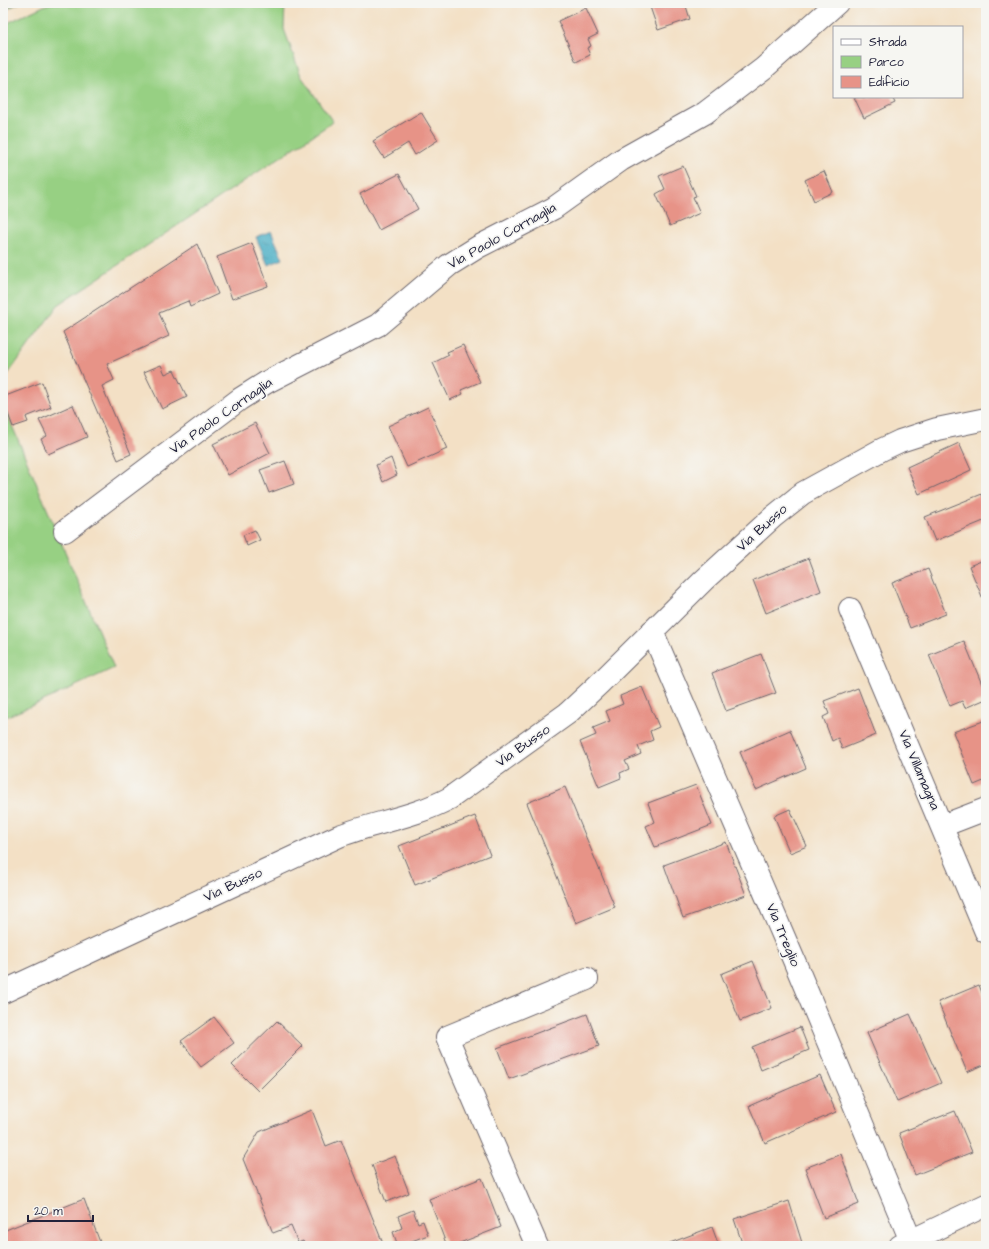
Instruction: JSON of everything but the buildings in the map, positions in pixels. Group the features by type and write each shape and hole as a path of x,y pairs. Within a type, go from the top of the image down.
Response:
{"street":[{"name":"Via Paolo Cornaglia","path":"65,531 240,399 267,382 378,325 449,265 478,247 554,208 621,160 705,113 764,68 837,3"},
{"name":"Via Busso","path":"3,992 334,838 410,815 442,803 568,713 736,550 777,513 803,493 874,453 900,441 937,429 986,419"},
{"name":"Via Villamagna","path":"850,610 986,932"},
{"name":"Via Treglio","path":"652,631 793,958 906,1243"},
{"path":"942,826 986,809"},
{"path":"537,1246 447,1037 587,979"},
{"path":"906,1243 986,1205"}],"green space":[{"path":"3,3 19,3 3,11"},
{"path":"50,3 285,3 284,29 301,76 333,122 58,305 3,381 3,25"},
{"path":"3,404 114,668 3,718"}],"water":[{"path":"271,231 283,259 268,265 256,237"}]}
